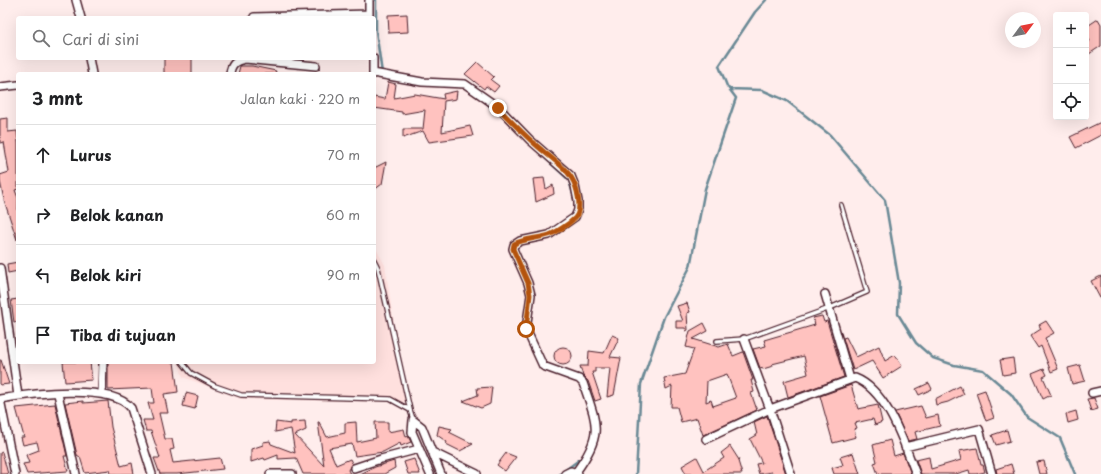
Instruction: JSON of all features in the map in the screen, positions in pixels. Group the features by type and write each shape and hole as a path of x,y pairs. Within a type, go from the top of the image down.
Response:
{"street":[{"path":"76,0 80,16"},
{"path":"369,0 369,16"},
{"path":"89,60 92,72"},
{"path":"230,72 232,65 237,60"},
{"path":"255,60 316,66"},
{"path":"374,60 378,74 422,82 465,84 498,108 530,140 571,176 578,201 578,210 575,217 549,235 520,241 514,244 513,249 528,283 530,295 526,329 536,353 543,366 580,378 595,419 597,430 588,456 577,473 571,471 565,474"},
{"path":"0,87 16,85"},
{"path":"0,268 18,396"},
{"path":"825,294 850,379"},
{"path":"744,339 770,409 791,474"},
{"path":"102,394 103,364"},
{"path":"706,439 770,409 856,378 861,380 878,395 905,447 916,474"},
{"path":"1092,393 1101,391"},
{"path":"15,474 0,399 18,396 88,392 117,397 127,403 131,408 152,474"},
{"path":"58,394 76,474"},
{"path":"414,420 412,432 430,474"},
{"path":"414,420 422,427 441,474"},
{"path":"905,447 979,429 992,474"},
{"path":"354,468 381,459 419,450"},
{"path":"432,452 477,474"},
{"path":"270,474 292,474"}],"lane":[{"path":"716,341 744,339 830,308 868,292 841,205"},
{"path":"376,264 410,410 414,420"},
{"path":"184,364 191,372 215,386 242,395 390,399 410,410"}],"shaded area":[{"path":"376,249 385,265 406,402 241,399 183,377 179,364 376,364"}],"building":[{"path":"407,14 408,32 389,33 388,15"},
{"path":"1098,19 1101,24 1101,46 1089,54 1090,41 1089,25"},
{"path":"164,60 192,60 192,72 164,72"},
{"path":"477,62 494,77 491,80 499,86 494,92 486,86 484,89 465,74"},
{"path":"240,66 252,66 276,71 276,72 238,72"},
{"path":"388,82 396,84 394,98 415,94 444,99 443,94 457,91 456,99 444,101 442,132 470,126 473,136 429,142 423,131 403,138 403,129 423,129 425,110 402,114 402,112 376,108 376,97 385,99"},
{"path":"8,118 8,132 16,131 16,237 4,200 0,181 0,175 9,172 4,142 0,143 0,119"},
{"path":"1101,122 1101,135 1076,148 1070,137"},
{"path":"386,162 382,184 376,188 376,167"},
{"path":"544,178 546,189 553,185 554,194 536,202 533,179"},
{"path":"16,262 16,271 8,273 7,264"},
{"path":"1101,276 1101,300 1091,281"},
{"path":"16,299 16,322 14,322 11,300"},
{"path":"687,303 690,312 687,313 688,330 686,331 685,328 676,328 676,321 683,321 677,306"},
{"path":"822,316 824,322 827,321 844,377 788,397 784,381 808,374 804,356 772,364 773,366 763,369 760,368 753,349 766,346 764,340 815,325 813,318"},
{"path":"1046,321 1054,333 1045,338 1058,369 1051,372 1041,346 1038,348 1030,336 1041,329 1039,325"},
{"path":"704,323 708,331 693,339 719,347 728,344 733,356 743,352 753,380 751,380 754,392 751,393 757,410 703,435 697,418 681,422 677,407 671,407 672,386 666,389 664,378 685,374 694,349 686,347 690,331","holes":["727,374 736,398 713,406 711,400 706,402 707,381"]},
{"path":"612,335 619,338 610,357 621,358 614,395 607,397 610,368 595,368 595,372 592,372 601,399 595,401 588,381 583,376 580,366 588,366 589,351 604,353"},
{"path":"846,337 856,357 879,346 885,361 895,355 902,366 883,378 872,361 853,370 843,338"},
{"path":"559,347 567,347 572,352 570,363 567,365 559,365 554,360 554,352"},
{"path":"1013,358 1015,373 1003,375 1000,360"},
{"path":"1,360 9,384 0,385"},
{"path":"63,364 90,364 92,380 65,382"},
{"path":"108,364 174,364 178,392 164,394 168,413 159,413 165,439 172,439 174,449 170,450 173,463 220,458 223,469 177,474 160,474 154,458 160,458 151,431 146,431 143,420 153,420 148,403 154,403 152,388 108,390"},
{"path":"1080,365 1085,381 1072,384 1068,368"},
{"path":"1044,369 1047,375 1043,377 1051,395 1043,399 1032,374"},
{"path":"929,383 932,389 919,395 916,389"},
{"path":"851,385 858,409 878,405 882,422 875,425 873,419 855,423 857,428 854,429 856,437 833,443 820,396"},
{"path":"960,386 964,394 948,402 936,405 935,399"},
{"path":"492,387 490,404 481,408 463,401 478,395 477,388"},
{"path":"985,390 994,418 986,421 976,393"},
{"path":"186,393 198,396 195,409 183,406"},
{"path":"1094,398 1098,409 1091,411 1087,399"},
{"path":"83,401 83,403 108,401 111,427 121,466 132,463 134,474 111,474 110,470 85,473 80,457 77,455 65,403"},
{"path":"55,404 67,456 64,456 68,471 27,474 23,464 29,463 26,455 39,450 37,442 23,445 21,437 24,437 16,408"},
{"path":"921,406 926,418 938,415 940,426 915,432 917,439 908,441 895,412"},
{"path":"1076,411 1078,420 1068,423 1066,414"},
{"path":"767,416 786,474 773,474 772,472 759,474 756,464 762,463 750,439 757,435 754,422"},
{"path":"305,421 306,430 295,435 324,466 318,422 327,437 345,433 345,423 356,422 357,442 376,438 375,422 388,422 388,432 404,429 406,437 408,436 411,442 401,446 400,443 383,452 355,456 352,444 329,448 336,465 350,459 352,463 348,470 350,474 303,474 296,458 278,459 278,455 265,460 264,458 251,462 251,449 263,445 263,442 270,441 271,444 295,453 291,429 275,432 276,422 291,424 291,422"},
{"path":"439,426 452,429 449,432 473,444 460,451 446,444 447,442 437,435"},
{"path":"1007,430 1010,441 996,445 992,435"},
{"path":"890,440 894,456 903,453 911,474 878,474 874,463 877,462 873,445"},
{"path":"730,446 739,460 742,474 686,474 682,466 697,457 704,471 724,458 721,453"},
{"path":"977,448 981,465 983,465 985,472 976,474 970,474 969,470 956,474 921,474 916,460 929,457 931,469 961,460 959,451"},
{"path":"2,452 8,474 0,474 0,453"},
{"path":"506,453 516,457 505,471 497,465"},
{"path":"853,453 860,474 834,474 832,468 843,465 840,457"},
{"path":"414,459 420,474 408,474 404,462"},
{"path":"394,461 395,468 384,474 360,474 375,467"},
{"path":"1044,461 1047,474 1039,474 1036,462"},
{"path":"1011,464 1014,474 997,474 996,469"}],"waterway":[{"path":"376,0 376,31 382,73"},
{"path":"636,474 641,384 664,317 690,267 705,189 736,98 727,86 719,66 755,12 766,0"},
{"path":"729,89 762,90 787,101 830,135 885,200 899,283 898,314 916,343 933,358 954,365 983,370 1011,394 1027,417 1060,438 1075,474"},
{"path":"484,101 503,117"},
{"path":"545,158 569,180 575,202"},
{"path":"512,244 512,242 521,238"},
{"path":"560,474 583,457"}],"route":[{"path":"498,108 530,140 571,176 578,201 578,210 575,217 560,229 549,235 538,236 514,244 513,249 528,283 530,295 526,329"}]}
